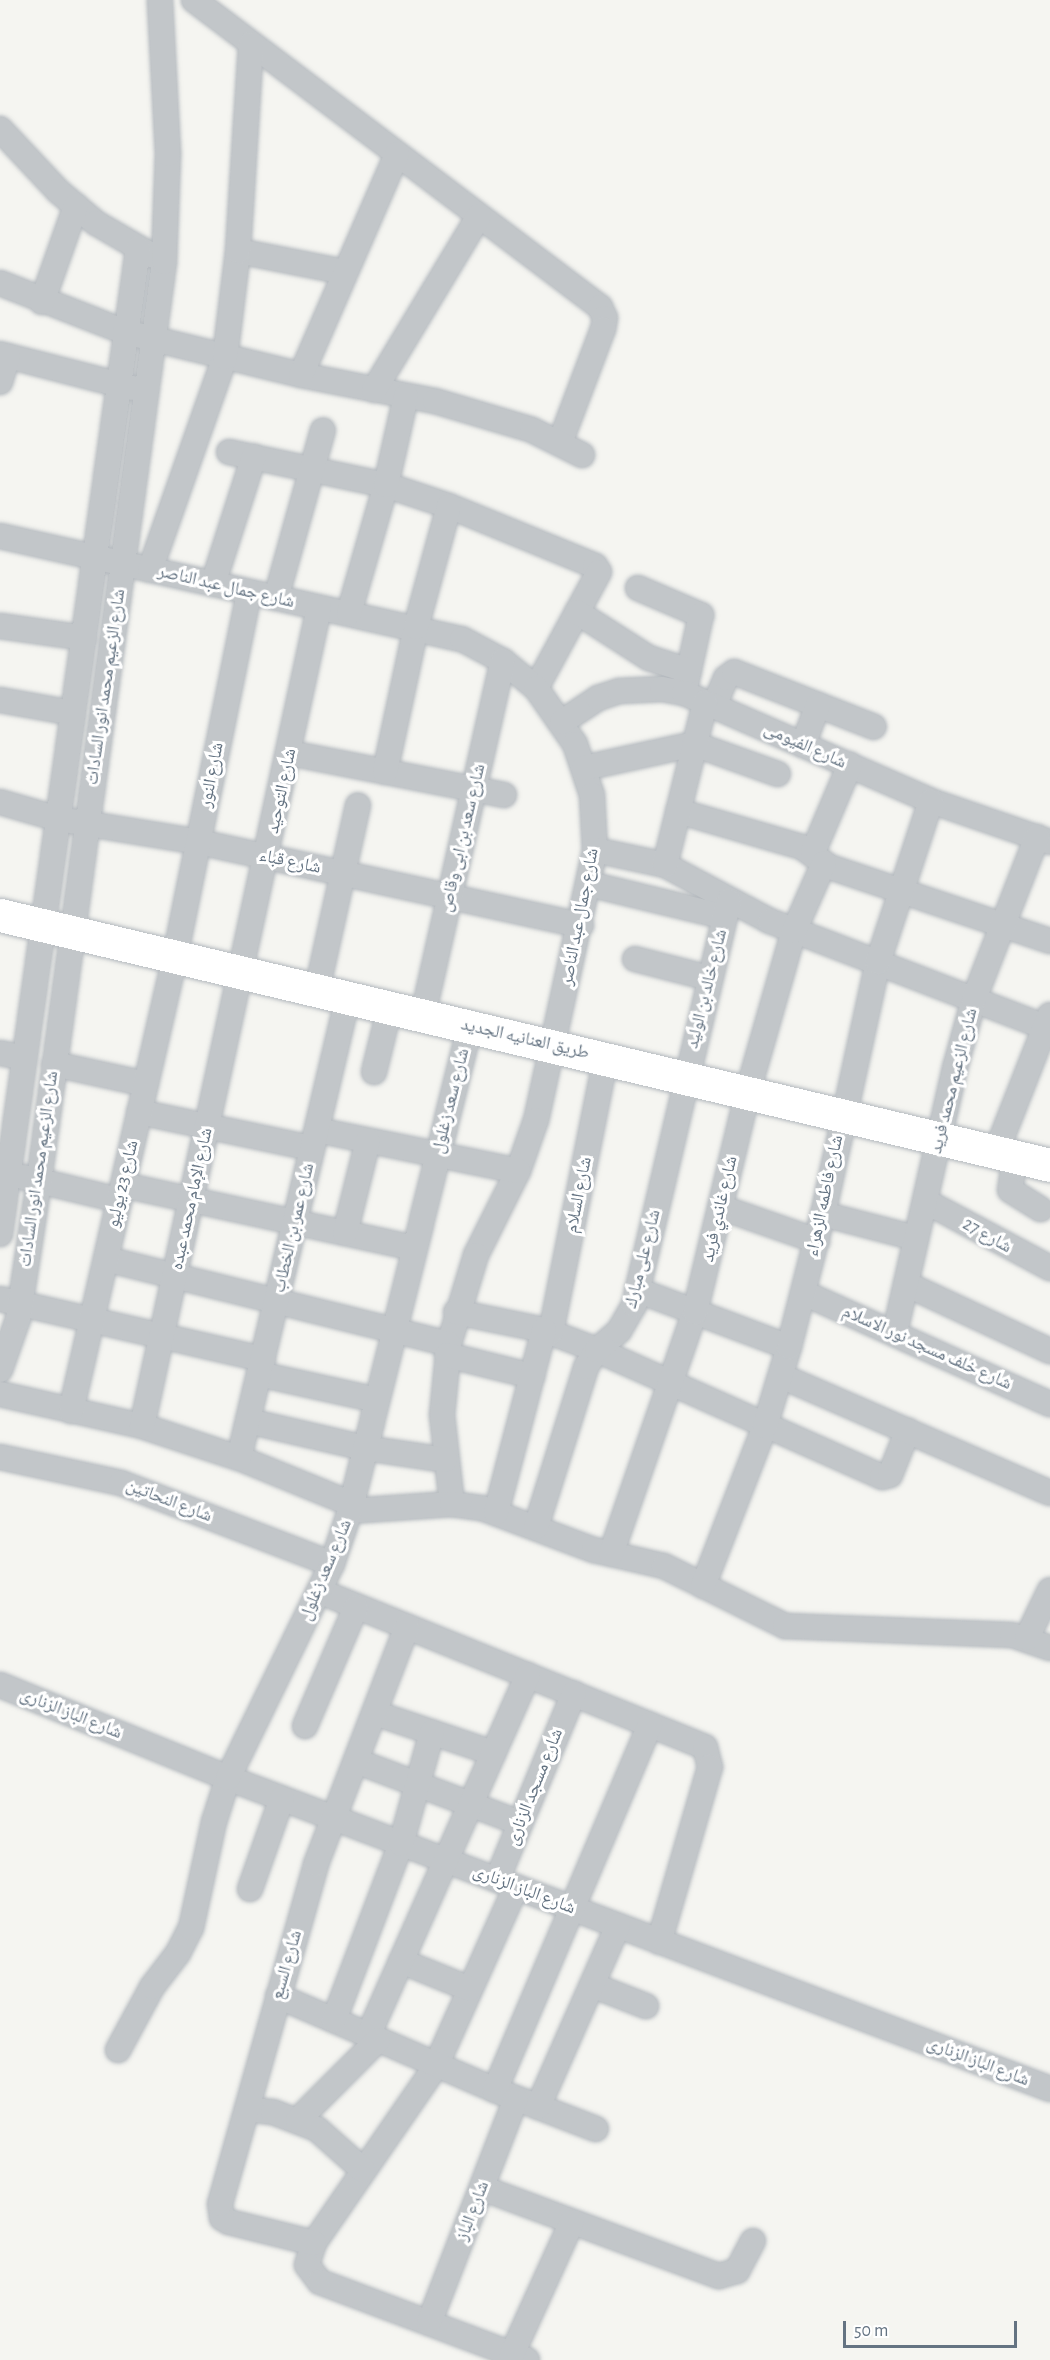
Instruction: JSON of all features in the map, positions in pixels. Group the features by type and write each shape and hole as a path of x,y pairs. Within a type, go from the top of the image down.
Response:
{"street":[{"name":"شارع الزعيم محمد انور السادات","path":"0,1234 4,1173 25,1058 87,824 164,262 168,154 160,0"},
{"path":"194,0 603,312 603,329 560,443"},
{"path":"150,570 225,357 238,251 251,44"},
{"path":"0,129 76,206 138,249 164,262"},
{"path":"301,375 397,154"},
{"path":"42,302 76,206"},
{"path":"375,390 479,216"},
{"name":"شارع الزعيم محمد انور السادات","path":"0,1370 14,1335 10,1301 39,1181 54,1064 59,819 138,249"},
{"path":"238,251 345,272"},
{"path":"0,283 42,302 125,332 301,375 406,396 506,421 560,443 582,455"},
{"path":"0,382 4,355 146,392"},
{"path":"349,613 386,485 406,396"},
{"path":"276,598 323,430"},
{"path":"229,452 386,485 449,506 595,566 599,572 536,688"},
{"path":"213,584 254,456"},
{"path":"385,772 416,627 449,506"},
{"name":"شارع جمال عبد الناصر","path":"0,536 462,639 503,661 536,688 562,722 584,768 594,813 595,850 555,1046 536,1120 518,1171 476,1255 456,1312 448,1350 442,1415 445,1460 452,1504"},
{"path":"638,588 699,612 698,693 694,744 665,865"},
{"name":"شارع النور","path":"175,957 249,592"},
{"name":"شارع التوحيد","path":"241,972 268,857 319,608"},
{"path":"577,612 649,658 698,693"},
{"path":"0,626 84,638"},
{"name":"شارع سعد بن ابى وقاص","path":"423,1015 503,661"},
{"path":"698,693 734,672 874,727"},
{"name":"شارع الفيومى","path":"562,722 598,698 619,691 662,688 698,693 803,745 931,801 1044,840"},
{"path":"0,700 73,713"},
{"path":"803,745 818,705"},
{"path":"584,768 694,744 778,774"},
{"path":"290,753 504,795"},
{"name":"شارع غاندي فريد","path":"611,1554 696,1312 748,1091 794,931 850,765"},
{"name":"شارع فاطمه الزهراء","path":"703,1586 765,1426 781,1376 824,1214 843,1114 878,962 931,801"},
{"name":"شارع قباء","path":"0,802 59,819 199,842 581,925"},
{"name":"شارع عمر بن الخطاب","path":"239,1458 315,1139 343,873 358,805"},
{"path":"678,811 819,857 902,891 1050,941"},
{"name":"شارع الزعيم محمد فريد","path":"895,1332 939,1136 974,999 1002,924 1044,840"},
{"path":"595,850 665,865 727,909"},
{"path":"589,884 727,909 794,931 974,999 1048,1024 1006,1153 1010,1190 1040,1209"},
{"name":"شارع خالد بن الوليد","path":"685,1077 727,909"},
{"name":"طريق العنانيه الجديد","path":"0,915 939,1136 1050,1165"},
{"name":"شارع 23 يوليو","path":"71,1411 175,957"},
{"path":"635,959 709,978"},
{"name":"شارع الإمام محمد عبده","path":"142,1426 241,972"},
{"path":"374,1072 390,1007"},
{"name":"شارع سعد زغلول","path":"118,2050 146,1997 178,1953 191,1928 214,1822 228,1778 332,1564 351,1507 470,1026"},
{"path":"0,1053 25,1058"},
{"name":"شارع السلام","path":"496,1513 532,1376 548,1331 606,1058"},
{"path":"54,1064 146,1084"},
{"name":"شارع على مبارك","path":"536,1527 582,1376 597,1350 624,1324 637,1290 685,1077"},
{"path":"140,1112 208,1127 315,1139 368,1141 518,1171"},
{"path":"345,1233 368,1141"},
{"path":"4,1173 39,1181 121,1193 192,1200 414,1248"},
{"name":"شارع 27","path":"925,1201 1050,1268"},
{"path":"720,1207 817,1241"},
{"path":"824,1214 916,1238"},
{"path":"106,1259 394,1330 448,1350 532,1376"},
{"path":"906,1284 1050,1351"},
{"path":"637,1290 789,1347"},
{"name":"شارع خلف مسجد نور الاسلام","path":"804,1293 895,1332 1050,1404"},
{"path":"10,1301 162,1337 377,1400"},
{"path":"456,1312 548,1331 597,1350 765,1426 886,1477 908,1430"},
{"path":"781,1376 1050,1493"},
{"path":"0,1394 142,1426 239,1458 351,1507 452,1504 496,1513 611,1554 664,1566 793,1627 1028,1638 1050,1648"},
{"path":"248,1421 365,1448 445,1460"},
{"name":"شارع النحاتين","path":"0,1457 121,1483 332,1564"},
{"path":"1028,1638 1050,1590"},
{"path":"319,1591 697,1742 710,1756 659,1942"},
{"path":"305,1726 356,1606"},
{"name":"شارع السبع","path":"314,2243 222,2218 220,2204 316,1864 407,1627"},
{"path":"298,2120 373,2038 401,1961 528,1675"},
{"name":"شارع الباز الزنارى","path":"0,1685 228,1778 1050,2089"},
{"name":"شارع مسجد الزنارى","path":"314,2243 436,2066 471,1989 506,1884 520,1823 574,1693"},
{"path":"375,1713 493,1753"},
{"path":"516,2099 572,1908 650,1724"},
{"path":"334,2020 401,1844 432,1732"},
{"path":"356,1761 520,1823"},
{"path":"250,1888 282,1798"},
{"name":"شارع الباز","path":"429,2323 516,2099 592,1984 618,1926"},
{"path":"401,1961 471,1989"},
{"path":"592,1984 646,2006"},
{"path":"278,1996 436,2066 596,2129"},
{"path":"247,2109 298,2120 334,2141 363,2170"},
{"path":"482,2188 719,2276 737,2271 753,2241"},
{"path":"314,2243 307,2265 314,2278 519,2357 572,2222"}]}
